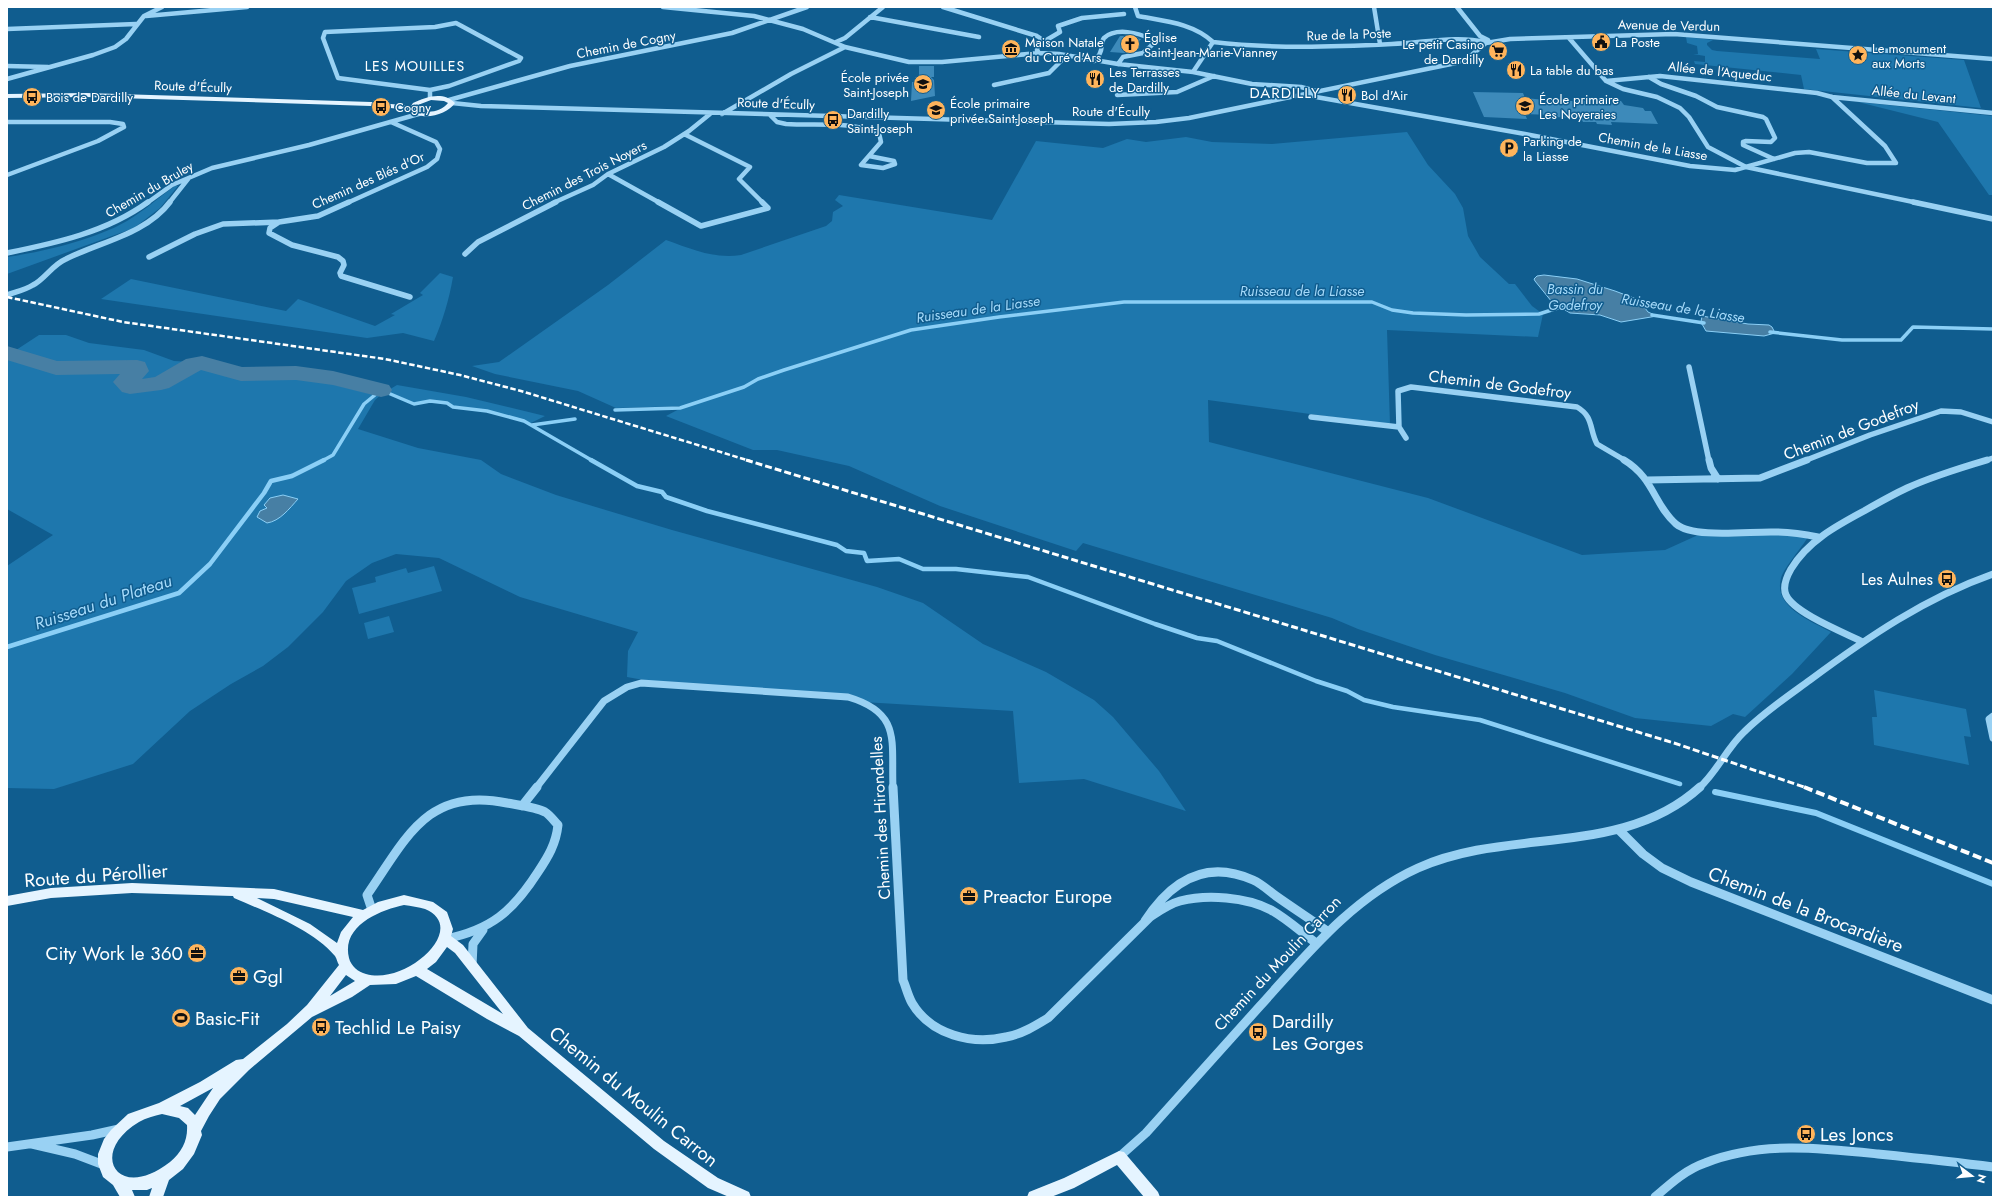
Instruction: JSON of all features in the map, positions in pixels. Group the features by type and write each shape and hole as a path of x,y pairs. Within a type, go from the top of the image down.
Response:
{"main road":[{"name":"Route d'Écully","path":"7,96 86,95 371,104 418,102"},
{"path":"413,109 418,102 430,98 449,104"},
{"name":"Route d'Écully","path":"371,104 413,109 422,113"},
{"path":"422,113 433,113 449,104"},
{"name":"Route du Pérollier","path":"7,901 51,893 132,888 184,889 234,893 274,894 368,913"},
{"name":"Route du Pérollier","path":"234,893 301,924 326,940 343,960"},
{"path":"307,1014 343,960 343,940 351,927 368,913 387,903 404,900 420,901 433,906 442,915 446,926 445,939 437,953 418,970 401,978 384,981 368,980 354,975 343,960"},
{"name":"Chemin du Moulin Carron","path":"445,939 459,949 524,1032 659,1145 712,1183 744,1197"},
{"name":"Chemin du Moulin Carron","path":"418,970 492,1015 524,1032"},
{"path":"195,1130 201,1115 216,1095 255,1056 307,1014 368,980"},
{"path":"162,1108 175,1109 186,1113 193,1120 195,1130 194,1142 188,1154 178,1166 163,1176 148,1183 132,1185 119,1182 109,1176 104,1165 105,1153 111,1140 121,1128 133,1118 162,1108 205,1086 255,1056"},
{"path":"1119,1157 1153,1197"},
{"name":"Chemin du Moulin Carron","path":"1034,1197 1080,1178 1119,1157"},
{"path":"156,1197 163,1176"},
{"path":"119,1182 128,1197"}],"street":[{"path":"7,79 54,67 115,47 126,39 136,24 144,16 162,7"},
{"path":"144,16 247,7"},
{"path":"663,7 740,14 768,20 803,29 846,46 900,60 921,62 1039,53 1067,55 1094,61 1192,72 1257,85 1301,87 1319,91"},
{"name":"Chemin de Cogny","path":"449,104 570,66 744,30 768,20 808,7"},
{"path":"836,42 845,38 883,7"},
{"path":"943,7 1037,36 1040,38 1041,43"},
{"path":"1135,7 1136,14 1138,16 1191,28 1201,32 1213,42 1208,47 1200,65 1192,72"},
{"path":"1374,7 1380,44"},
{"path":"1457,7 1480,36 1491,41"},
{"path":"1039,53 1037,48 1041,43 1060,32 1058,26 1073,19 1124,14"},
{"path":"870,17 979,37"},
{"path":"1469,21 1475,39"},
{"path":"318,30 324,32 435,27 456,23 521,58 520,61 449,86 430,90 402,89 372,82 352,81 338,78 323,38 324,32"},
{"path":"7,29 136,24"},
{"path":"1094,61 1101,52 1100,47 1105,37 1110,35 1122,33 1141,34 1151,39 1152,45 1147,52 1140,55 1123,58 1118,64"},
{"name":"Avenue de Verdun","path":"1486,42 1643,33 1701,36 1993,59"},
{"path":"1569,38 1606,81 1623,89 1657,97 1680,108 1689,117 1708,147 1746,167 1795,153 1809,152 1867,163 1896,163 1885,146 1832,97"},
{"name":"Rue de la Poste","path":"1213,42 1285,47 1475,39 1486,42"},
{"path":"1307,94 1462,62 1468,60 1486,42"},
{"path":"722,114 791,74 846,46"},
{"path":"994,85 1049,73 1067,55"},
{"path":"7,66 54,67"},
{"path":"1116,95 1177,92 1214,76"},
{"path":"1648,76 1661,84 1696,96 1717,107 1766,118 1775,138 1771,142 1746,141 1743,142 1743,145 1774,159"},
{"name":"Allée de l'Aqueduc","path":"1606,81 1648,76 1666,77 1808,92 1832,97"},
{"path":"430,90 430,98"},
{"name":"Route d'Écully","path":"449,104 722,114 1134,125 1189,118 1307,94"},
{"name":"Chemin de la Liasse","path":"1307,94 1566,141 1672,164 1727,170 1746,167 1993,219"},
{"name":"Allée du Levant","path":"1832,97 1993,113"},
{"name":"Chemin du Bruley","path":"394,121 413,109"},
{"name":"Chemin du Bruley","path":"7,253 55,243 92,232 136,211 172,185 223,164 291,149 422,113"},
{"name":"Chemin des Trois Noyers","path":"465,254 478,242 532,212 593,185 608,174 660,149 684,134 712,113"},
{"path":"770,115 777,122 786,124 852,127 876,131 879,133 881,142 869,156 861,166 884,168 895,164 894,161 889,159 869,156"},
{"name":"Chemin des Blés d'Or","path":"279,222 318,216 428,167 439,157 440,146 436,142 394,121"},
{"path":"7,122 97,122 123,124 124,127 98,141 7,175"},
{"path":"608,174 700,226 768,208 739,179 750,167 684,134"},
{"path":"1774,159 1774,166 1778,174"},
{"path":"7,295 34,285 52,267 148,223 167,206 189,177"},
{"path":"149,257 195,234 223,224 279,222"},
{"path":"279,222 270,228 269,233 274,238 338,257 343,261 344,265 340,273 341,276 410,297"},
{"path":"1689,367 1711,468 1718,479"},
{"name":"Chemin de Godefroy","path":"1399,428 1398,391 1411,387 1568,405 1584,411 1590,417 1594,440 1597,444 1607,451 1626,460 1647,480 1667,515 1676,524 1688,530 1703,532 1772,532 1807,534 1818,537"},
{"name":"Chemin de Godefroy","path":"1647,480 1753,479 1766,477 1870,435 1941,411 1950,410 1966,413 1993,422"},
{"path":"1311,417 1399,428 1406,438"},
{"path":"1863,642 1798,607 1788,598 1784,591 1786,578 1793,566 1818,537 1832,528 1906,489 1993,458"},
{"name":"Chemin du Moulin Carron","path":"1119,1157 1146,1133 1327,931 1351,908 1382,886 1432,862 1477,849 1574,838 1619,830 1649,820 1692,795 1709,778 1733,743 1752,724 1863,642 1905,615 1952,589 1993,574"},
{"name":"Chemin des Hirondelles","path":"522,806 604,701 627,687 641,683 660,683 848,697 863,702 878,711 887,720 890,727 903,980 912,1004 930,1023 956,1036 972,1040 1001,1039 1030,1030 1048,1018 1144,923 1164,909 1179,902 1198,899 1247,902 1272,911 1316,943"},
{"path":"1993,716 1989,719 1993,738"},
{"path":"368,913 367,895 369,890 411,832 427,817 448,804 468,799 493,800 545,812 558,825 557,842 530,885 514,906 510,911 485,927 464,936 445,939"},
{"name":"Chemin de la Brocardière","path":"1619,830 1643,854 1656,863 1691,882 1993,1000"},
{"name":"Chemin des Hirondelles","path":"1144,923 1154,904 1181,881 1196,875 1219,871 1242,875 1255,881 1327,931"},
{"path":"472,966 473,944 485,927"},
{"path":"7,1147 26,1142 99,1135 121,1128"},
{"path":"26,1142 75,1154 104,1165"},
{"path":"1655,1197 1663,1189 1691,1170 1712,1160 1734,1153 1759,1149 1799,1147 1993,1167"}],"shaded area":[{"path":"1686,37 1713,40 1707,43 1707,45 1712,50 1717,51 1820,59 1816,49 1964,60 1981,108 1804,89 1801,75 1695,64 1694,61 1705,62 1705,56 1693,54 1698,54 1697,46 1687,43"},
{"path":"1858,102 1993,116 1993,195 1989,195 1938,122"},
{"path":"1407,132 1428,165 1455,194 1463,208 1468,236 1480,257 1509,284 1515,284 1532,306 1543,314 1538,337 1387,330 1390,425 1208,400 1209,442 1428,498 1582,555 1665,550 1698,535 1773,534 1808,537 1789,563 1781,578 1780,588 1788,605 1796,612 1804,618 1831,632 1792,674 1745,717 1733,714 1711,726 1635,718 1565,693 1435,655 1358,629 1332,618 1083,543 1076,551 940,506 849,466 777,450 753,450 666,416 685,406 616,408 578,391 495,374 472,366 499,362 608,285 666,240 694,250 721,256 741,255 826,226 832,221 833,212 843,206 835,200 839,195 992,220 1036,141 1103,148 1127,139 1146,142 1186,137 1212,142 1272,144"},
{"path":"175,186 178,186 160,208 134,228 7,274 7,257 37,252 100,234 127,221"},
{"path":"440,273 453,277 450,294 434,341 403,333 367,338 101,299 131,279 286,311 298,299 375,326 395,315 391,314 423,295 420,293"},
{"path":"39,335 66,335 89,343 144,350 174,361 209,363 241,374 296,373 333,378 385,391 375,400 358,429 418,448 481,460 501,474 556,495 672,530 877,587 923,603 983,644 1046,672 1094,700 1113,717 1159,771 1186,811 1084,779 1019,783 1013,711 863,702 660,683 627,677 628,651 638,632 520,597 439,558 396,554 372,563 346,581 323,612 288,647 263,666 231,684 190,711 133,764 54,789 7,788 7,566 53,535 7,509 7,353 10,354"},
{"path":"291,369 311,374 243,372 235,370"},
{"path":"397,385 466,397 545,416 529,424 487,411 453,407 447,403 430,401 414,404 398,399 387,391"},
{"path":"434,566 442,591 359,614 352,588 376,582 375,577 406,568 408,573"},
{"path":"389,616 394,632 368,639 364,623"},
{"path":"1874,690 1966,709 1971,737 1964,736 1969,765 1874,745 1872,717 1877,717"}],"water":[{"name":"Bassin du Godefroy","path":"1544,275 1577,279 1615,291 1639,300 1648,312 1657,316 1621,322 1600,315 1570,313 1552,302 1535,281 1534,279 1537,276"},
{"path":"1702,316 1748,324 1769,325 1775,333 1764,336 1706,331 1702,324 1699,323 1701,322"},
{"path":"283,495 298,499 284,514 272,522 267,523 257,517 260,511 267,508 264,505 270,498"}],"building":[{"name":"Église Saint-Jean-Marie-Vianney","path":"1120,36 1141,39 1133,51 1124,53 1110,52"},
{"name":"École privée Saint-Joseph","path":"919,66 934,66 934,77 931,77 934,80 935,96 911,101 912,82 919,82"},
{"path":"1473,92 1523,93 1525,98 1555,101 1621,101 1624,105 1643,108 1645,111 1651,111 1658,124 1611,122 1612,125 1597,124 1596,122 1583,122 1581,118 1552,117 1551,115 1525,114 1527,119 1484,117"}],"waterway":[{"name":"Ruisseau de la Liasse","path":"615,410 680,408 744,387 758,379 784,370 911,330 999,317 1124,302 1372,302 1392,310 1413,313 1466,315 1539,314 1564,306"},
{"name":"Ruisseau de la Liasse","path":"1652,315 1704,323"},
{"name":"Ruisseau de la Liasse","path":"1770,332 1842,340 1901,340 1913,327 1993,329"},
{"path":"7,353 56,368 137,367 138,371 124,382 130,387 161,383 194,364 202,363 241,374 296,373 333,378 381,390"},
{"path":"322,461 333,455 364,404 381,390 414,404 430,401 447,403 453,407 487,411 524,421 593,461"},
{"name":"Ruisseau de la Liasse","path":"532,425 575,419"},
{"path":"591,460 637,486 662,492 666,497 707,511 837,545 846,551 864,553 867,561 899,559 923,569 956,569 1028,577 1155,624 1197,638 1217,641 1316,681 1347,691 1364,700 1393,707 1480,720 1680,784"},
{"name":"Ruisseau du Plateau","path":"7,647 179,593 210,564 264,493 271,481 292,476 322,461"},
{"path":"1715,792 1816,813 1993,884"}],"railway":[{"path":"7,297 123,322 385,359 460,375 521,391 750,461"},
{"path":"746,460 1674,743 1807,788"},
{"path":"1804,787 1993,863"}],"place":[{"name":"La Poste","path":"1601,42"},
{"name":"Église Saint-Jean-Marie-Vianney","path":"1130,44"},
{"name":"Maison Natale du Curé d'Ars","path":"1011,49"},
{"name":"Le petit Casino de Dardilly","path":"1498,51"},
{"name":"Le monument aux Morts","path":"1858,55"},
{"name":"La table du bas","path":"1516,70"},
{"name":"Les Terrasses de Dardilly","path":"1095,79"},
{"name":"École privée Saint-Joseph","path":"923,84"},
{"name":"Bol d'Air","path":"1347,95"},
{"name":"Bois de Dardilly","path":"32,97"},
{"name":"École primaire Les Noyeraies","path":"1525,106"},
{"name":"Cogny","path":"381,107"},
{"name":"École primaire privée Saint-Joseph","path":"936,110"},
{"name":"Dardilly Saint-Joseph","path":"833,120"},
{"name":"Parking de la Liasse","path":"1509,148"},
{"name":"Les Aulnes","path":"1947,579"},
{"name":"Preactor Europe","path":"969,896"},
{"name":"City Work le 360","path":"197,953"},
{"name":"Ggl","path":"239,976"},
{"name":"Basic-Fit","path":"181,1018"},
{"name":"Techlid Le Paisy","path":"321,1027"},
{"name":"Dardilly Les Gorges","path":"1258,1032"},
{"name":"Les Joncs","path":"1806,1134"}],"district":[{"name":"LES MOUILLES","path":"415,66"},
{"name":"DARDILLY","path":"1285,93"}]}
